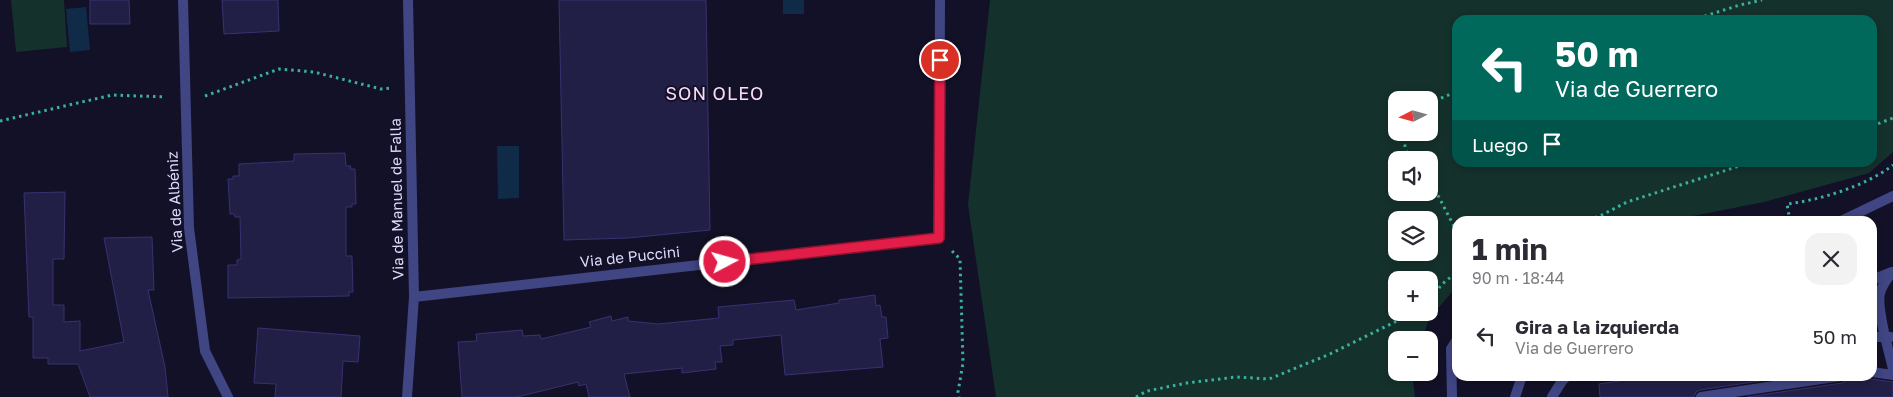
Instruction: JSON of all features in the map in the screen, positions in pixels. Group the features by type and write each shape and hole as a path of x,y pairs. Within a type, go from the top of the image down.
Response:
{"street":[{"name":"Via de Albéniz","path":"183,0 189,228 205,351 228,397"},
{"name":"Via de Manuel de Falla","path":"407,397 414,297 408,0"},
{"path":"939,238 940,0"},
{"path":"1851,216 1893,196"},
{"name":"Via de Puccini","path":"414,297 939,238"},
{"path":"1877,278 1892,272"},
{"path":"1892,272 1880,294 1879,306 1882,318 1891,335 1893,369"},
{"path":"1877,336 1891,335"},
{"path":"1452,348 1452,397"},
{"path":"1877,373 1893,375"},
{"path":"1516,397 1521,381"},
{"path":"1552,397 1562,381"},
{"path":"1701,397 1808,381"}],"path":[{"path":"1708,15 1762,0"},
{"path":"1438,99 1452,93"},
{"path":"1877,124 1893,118"},
{"path":"1789,216 1787,204 1807,202 1846,190 1893,165"},
{"path":"1600,216 1627,202 1736,167"},
{"path":"1438,195 1452,222"},
{"path":"939,238 960,258 963,363 958,392 959,397"},
{"path":"1438,290 1452,276"},
{"path":"1136,397 1147,391 1187,383 1236,377 1268,378 1330,354 1397,321"}],"green space":[{"path":"11,0 64,0 67,47 16,52"},
{"path":"990,0 1893,0 1893,152 1877,166 1877,15 1452,15 1452,167 1876,167 1869,173 1764,202 1693,216 1452,216 1452,292 1438,308 1438,271 1388,271 1388,321 1428,321 1425,331 1388,331 1388,381 1413,381 1415,397 996,397 968,205"}],"water":[{"path":"783,0 804,0 804,14 783,14"},
{"path":"86,7 90,50 70,52 66,9"},
{"path":"497,146 519,146 519,198 498,199"}],"building":[{"path":"90,0 129,0 130,24 90,24"},
{"path":"222,0 278,0 279,31 224,34"},
{"path":"559,0 706,0 710,230 628,238 564,240"},
{"path":"345,153 346,166 351,166 350,169 355,169 356,204 352,204 352,207 346,207 346,256 352,256 353,292 349,292 349,296 228,298 228,265 237,265 237,260 241,259 240,217 230,214 228,179 233,179 233,176 239,176 239,164 294,161 294,154"},
{"path":"65,192 64,259 53,259 53,305 64,305 64,322 80,321 80,351 124,342 104,238 152,237 154,290 148,290 165,367 168,397 90,397 78,364 48,364 48,358 33,358 33,317 29,317 24,193"},
{"path":"875,295 876,306 880,305 882,317 886,317 888,338 880,339 883,367 785,375 781,335 733,340 733,345 720,346 722,362 715,362 716,369 682,373 682,368 624,374 630,397 589,397 586,384 579,386 578,382 517,397 462,397 458,342 477,341 476,334 522,330 523,336 540,335 541,339 591,327 589,322 611,316 612,321 628,317 628,321 658,324 719,318 718,307 794,300 796,310 839,303 839,300"},
{"path":"258,328 360,336 358,362 343,361 341,397 275,397 276,384 254,383"},
{"path":"1877,380 1893,382 1893,397 1747,397 1846,381"},
{"path":"1618,381 1760,381 1700,390 1696,392 1694,397 1600,397 1599,384"}],"district":[{"name":"SON OLEO","path":"715,94"}],"route":[{"path":"725,262 939,238 940,60"}]}
